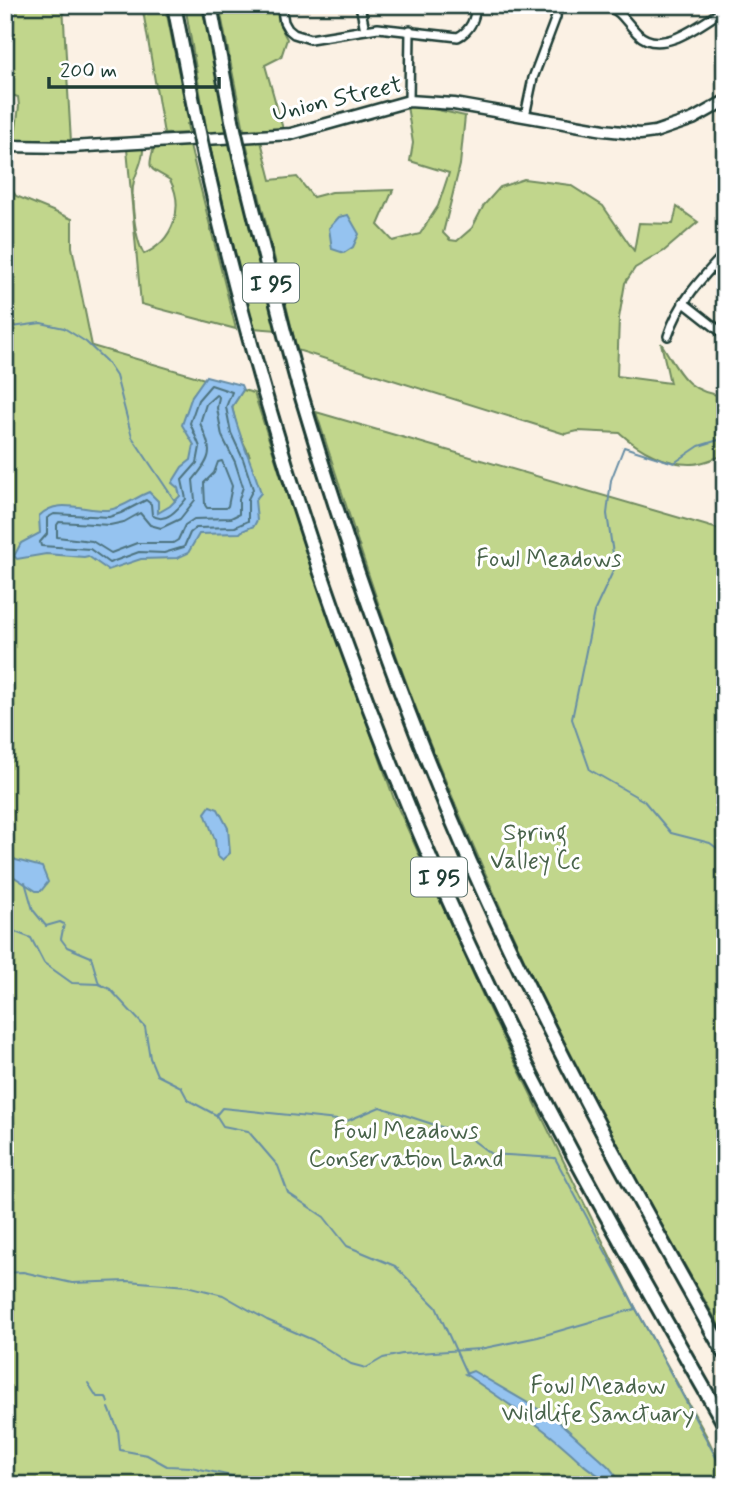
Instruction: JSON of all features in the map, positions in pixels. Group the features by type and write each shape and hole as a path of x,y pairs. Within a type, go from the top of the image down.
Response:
{"highway":[{"name":"I 95","path":"174,5 204,156 239,301 285,463 339,626 400,784 462,930 541,1093 725,1425"},
{"name":"I 95","path":"210,5 232,120 278,311 322,464 376,624 482,889 550,1033 628,1183 725,1354"}],"main road":[{"name":"Union Street","path":"5,146 75,147 291,134 409,101 432,102 640,134 656,132 693,119 725,101"}],"street":[{"path":"281,5 288,29 301,37 319,38 389,28 458,37 466,32 474,21 476,5"},
{"path":"360,5 365,30"},
{"path":"525,116 533,78 558,5"},
{"path":"588,5 616,9 625,16 639,35 653,42 666,41 677,36 724,7"},
{"path":"409,101 410,30"},
{"path":"668,336 683,302 725,253"},
{"path":"683,302 725,335"}],"green space":[{"path":"5,5 63,5 71,142 14,144 19,106 18,97 5,93"},
{"path":"142,5 165,5 189,133 164,134"},
{"path":"185,5 204,5 228,133 207,133"},
{"path":"219,5 276,5 279,24 287,39 281,57 265,65 283,129 244,130"},
{"path":"407,106 465,116 460,165 443,233 450,240 457,241 472,228 484,205 500,187 524,179 570,185 603,206 634,251 639,223 673,224 677,207 698,222 664,251 635,268 625,283 619,318 617,376 670,383 661,343 679,372 692,385 712,394 725,396 725,455 696,464 672,462 644,451 620,433 578,431 565,434 297,350 246,142 261,141 271,180 297,177 313,197 332,192 393,190 378,225 393,241 420,234 438,206 449,173 410,161 413,143"},
{"path":"231,142 277,330 253,328 209,143"},
{"path":"190,146 236,329 141,304 127,149 143,148 134,181 133,197 136,229 144,254 162,241 169,232 176,212 170,180 152,168 150,161 154,147"},
{"path":"5,180 16,196 72,219 72,247 92,346 205,379 192,396 250,456 238,432 232,407 243,390 254,393 394,799 489,1009 636,1309 706,1435 725,1474 725,1483 5,1485"},
{"path":"316,412 725,531 725,1336 578,1071 497,899 404,677"}],"water":[{"path":"348,215 359,234 353,247 344,253 332,249 329,228 339,217"},
{"path":"206,376 241,385 243,390 232,407 261,493 255,500 257,520 254,526 240,533 199,534 188,553 177,558 141,559 108,570 88,556 46,554 17,559 14,556 21,543 40,533 39,516 54,507 108,510 149,492 158,501 158,513 170,506 180,496 178,488 172,483 182,467 191,460 194,445 182,425 192,396"},
{"path":"210,806 218,809 228,828 230,853 222,860 217,856 215,840 205,813"},
{"path":"5,854 42,867 48,882 41,891 36,891 5,871"},
{"path":"473,1371 557,1420 609,1467 623,1485 607,1485 541,1428 465,1374"}],"waterway":[{"path":"5,328 41,323 64,328 86,342 106,361 116,376 132,437 175,501"},
{"path":"725,438 699,446 674,463 624,447 611,480 607,514 615,567 594,612 572,719 590,770 644,801 671,833 710,843 725,854"},
{"path":"25,882 33,910 46,926 60,922 64,924 61,939 67,947 91,957 99,984 110,989 145,1027 150,1058 157,1075 181,1087 188,1100 216,1115 223,1126 248,1131 278,1166 288,1193 324,1217 347,1246 395,1266 436,1307 466,1373"},
{"path":"5,928 31,938 44,963 72,983 99,984"},
{"path":"217,1114 222,1108 347,1121 380,1107 466,1135 491,1154 555,1158 725,1474"},
{"path":"5,1273 23,1272 72,1283 128,1281 187,1286 223,1295 267,1320 313,1340 351,1364 366,1368 383,1358 402,1354 480,1349 538,1337 635,1309"},
{"path":"88,1383 97,1397 106,1397 108,1403"},
{"path":"109,1408 118,1430 120,1450 147,1455 167,1466 191,1467 231,1476 249,1485"}],"park label":[{"name":"Fowl Meadows","path":"549,558"},
{"name":"Spring Valley Cc","path":"535,846"},
{"name":"Fowl Meadows Conservation Land","path":"406,1144"},
{"name":"Fowl Meadow Wildlife Sanctuary","path":"598,1399"}]}
